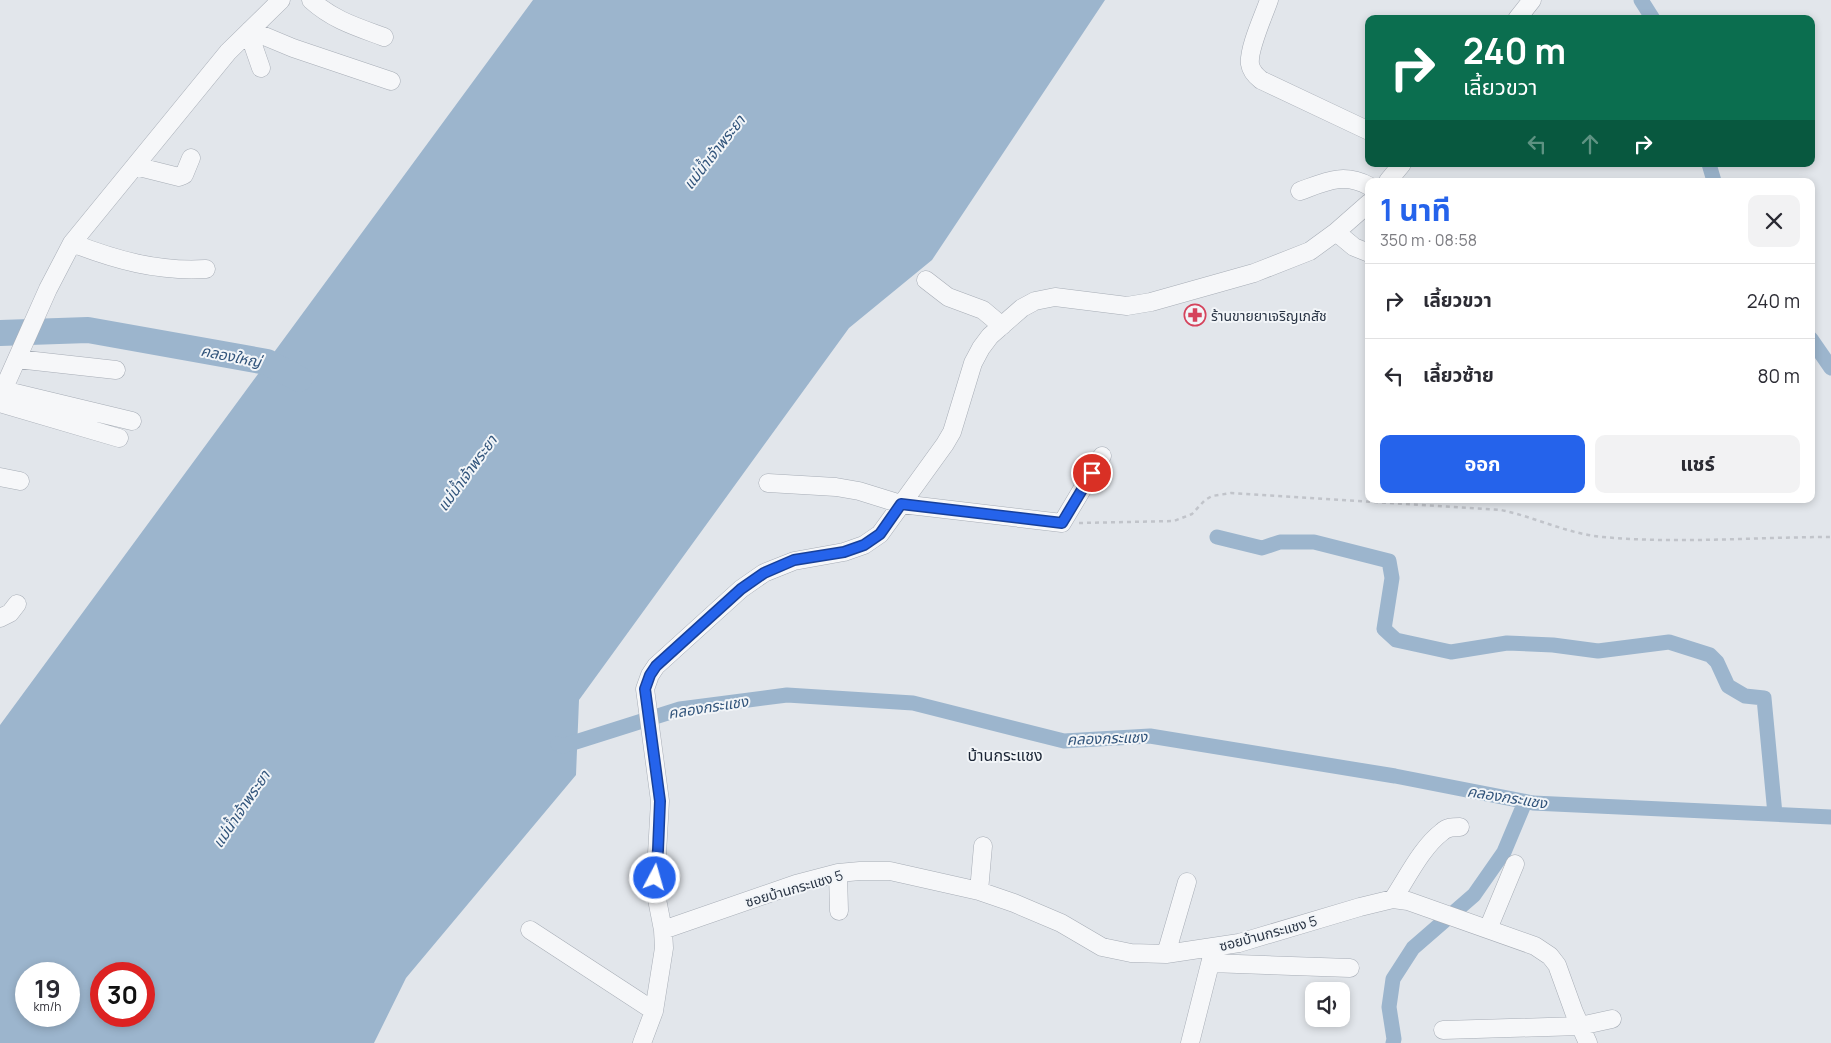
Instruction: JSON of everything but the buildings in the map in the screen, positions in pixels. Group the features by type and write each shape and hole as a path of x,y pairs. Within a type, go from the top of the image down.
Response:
{"street":[{"path":"2,391 48,289 72,243 228,52 280,0"},
{"path":"311,0 325,12 341,21 384,37"},
{"path":"1269,0 1253,44 1250,64 1253,72 1261,80 1365,128"},
{"path":"1520,15 1532,0"},
{"path":"251,30 252,42 261,68"},
{"path":"251,30 293,48 391,81"},
{"path":"135,166 179,177 184,175 191,158"},
{"path":"1390,178 1400,167"},
{"path":"1300,191 1332,180 1357,180 1365,184"},
{"path":"642,1043 654,1011 664,948 663,930 655,889 660,801 645,689 650,675 656,666 741,589 764,573 794,560 844,552 864,545 880,534 948,438 974,363 985,342 1022,308 1035,300 1055,297 1127,306 1151,302 1254,273 1310,251 1336,232 1365,207"},
{"path":"1336,232 1354,247 1365,251"},
{"path":"72,243 105,256 134,263 172,269 206,270"},
{"path":"926,280 948,297 983,310 1002,326"},
{"path":"17,359 116,370"},
{"path":"2,391 132,421"},
{"path":"2,391 119,438"},
{"path":"768,483 821,485 858,491 901,504 1062,523 1102,456"},
{"path":"0,477 20,480"},
{"path":"0,618 10,613 17,604"},
{"path":"1393,899 1430,843 1442,831 1451,827 1460,827"},
{"path":"979,891 983,846"},
{"path":"1488,929 1515,864"},
{"name":"ซอยบ้านกระแชง 5","path":"663,930 796,884 838,873 860,871 890,871 979,891 1014,903 1061,924 1102,948 1131,954 1212,955 1238,944 1360,907 1393,899 1408,901 1535,946 1550,956 1558,965 1588,1043"},
{"path":"838,873 839,911"},
{"path":"1166,954 1187,882"},
{"path":"530,930 654,1011"},
{"path":"1190,1043 1212,955 1350,968"},
{"path":"1443,1030 1580,1026 1612,1019"}],"path":[{"path":"1062,523 1164,523 1192,514 1205,500 1212,496 1231,493 1365,501"},
{"path":"1390,503 1501,510 1520,514 1574,532 1602,537 1670,541 1761,537 1831,537"}],"water":[{"name":"แม่น้ำเจ้าพระยา","path":"533,0 1105,0 932,260 849,328 579,700 576,775 406,978 374,1043 0,1043 0,725"}],"waterway":[{"path":"1641,0 1650,15"},
{"path":"1710,167 1713,178"},
{"name":"คลองใหญ่","path":"0,333 88,330 267,362 299,379"},
{"path":"1815,345 1831,368"},
{"path":"1217,537 1262,548 1280,542 1314,542 1389,561 1392,578 1384,629 1396,640 1451,652 1507,643 1553,645 1598,651 1669,642 1710,655 1717,662 1728,686 1745,696 1764,698 1775,814"},
{"name":"คลองกระแชง","path":"558,744 563,746 680,709 787,695 913,703 1064,741 1150,736 1395,776 1533,803 1831,817"},
{"path":"1393,1043 1389,1007 1393,979 1413,948 1474,895 1504,852 1525,802"}],"place":[{"name":"ร้านขายยาเจริญเภสัช","path":"1195,315"}],"district":[{"name":"บ้านกระแชง","path":"1005,755"}],"route":[{"path":"655,878 660,801 645,689 650,675 656,666 741,589 764,573 794,560 844,552 864,545 880,534 901,504 1062,523 1092,473"}]}
